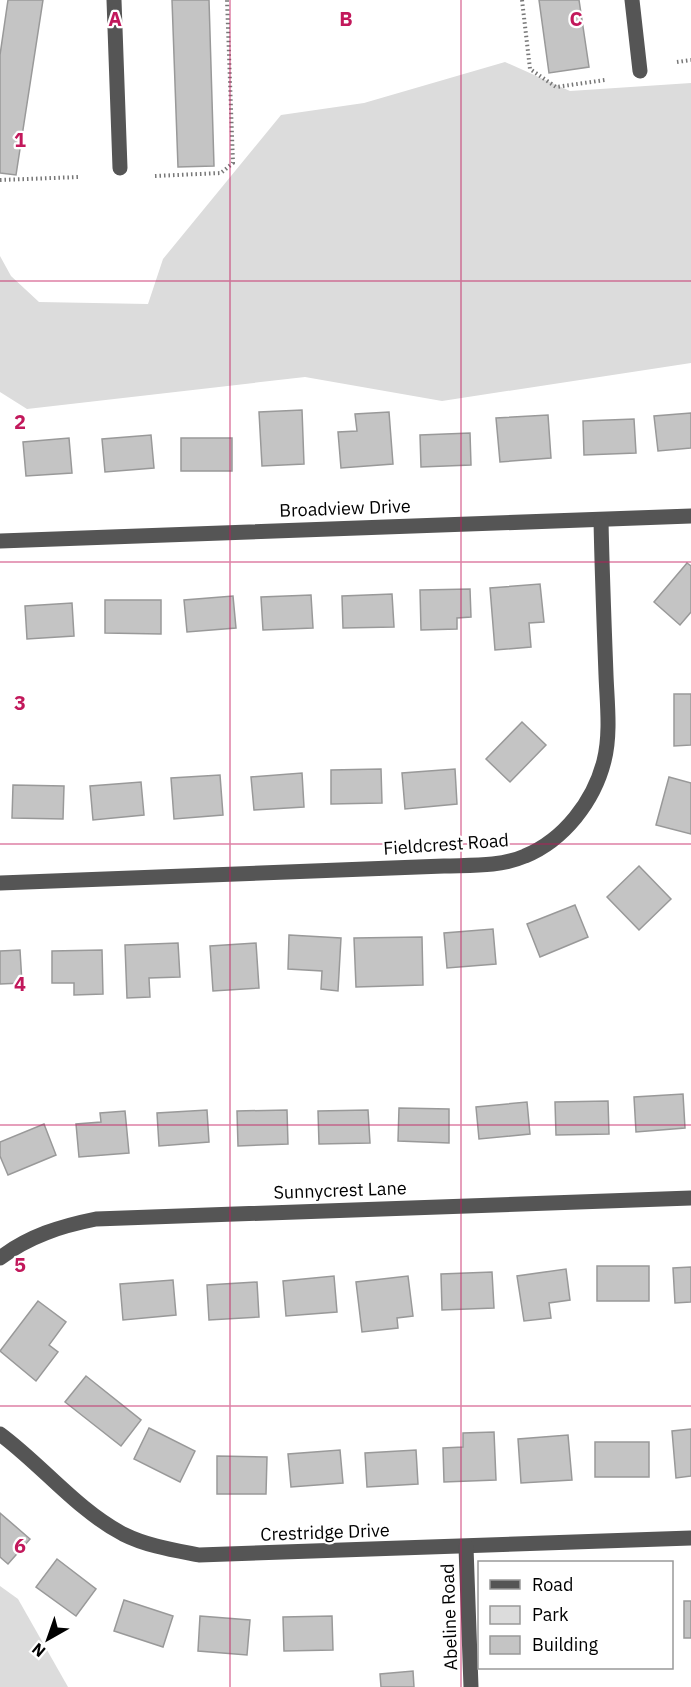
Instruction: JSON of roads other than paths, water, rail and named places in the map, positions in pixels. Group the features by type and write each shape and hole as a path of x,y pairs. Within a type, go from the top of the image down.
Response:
{"street":[{"path":"114,0 120,168"},
{"path":"632,0 640,71"},
{"name":"Broadview Drive","path":"0,541 691,516"},
{"name":"Fieldcrest Road","path":"0,883 444,867 506,863 526,856 565,829 585,805 604,762 607,714 601,519"},
{"name":"Sunnycrest Lane","path":"0,1258 28,1239 63,1226 96,1219 691,1198"},
{"name":"Crestridge Drive","path":"0,1434 94,1516 124,1534 160,1548 219,1556 691,1538"},
{"name":"Abeline Road","path":"466,1546 471,1687"}]}
